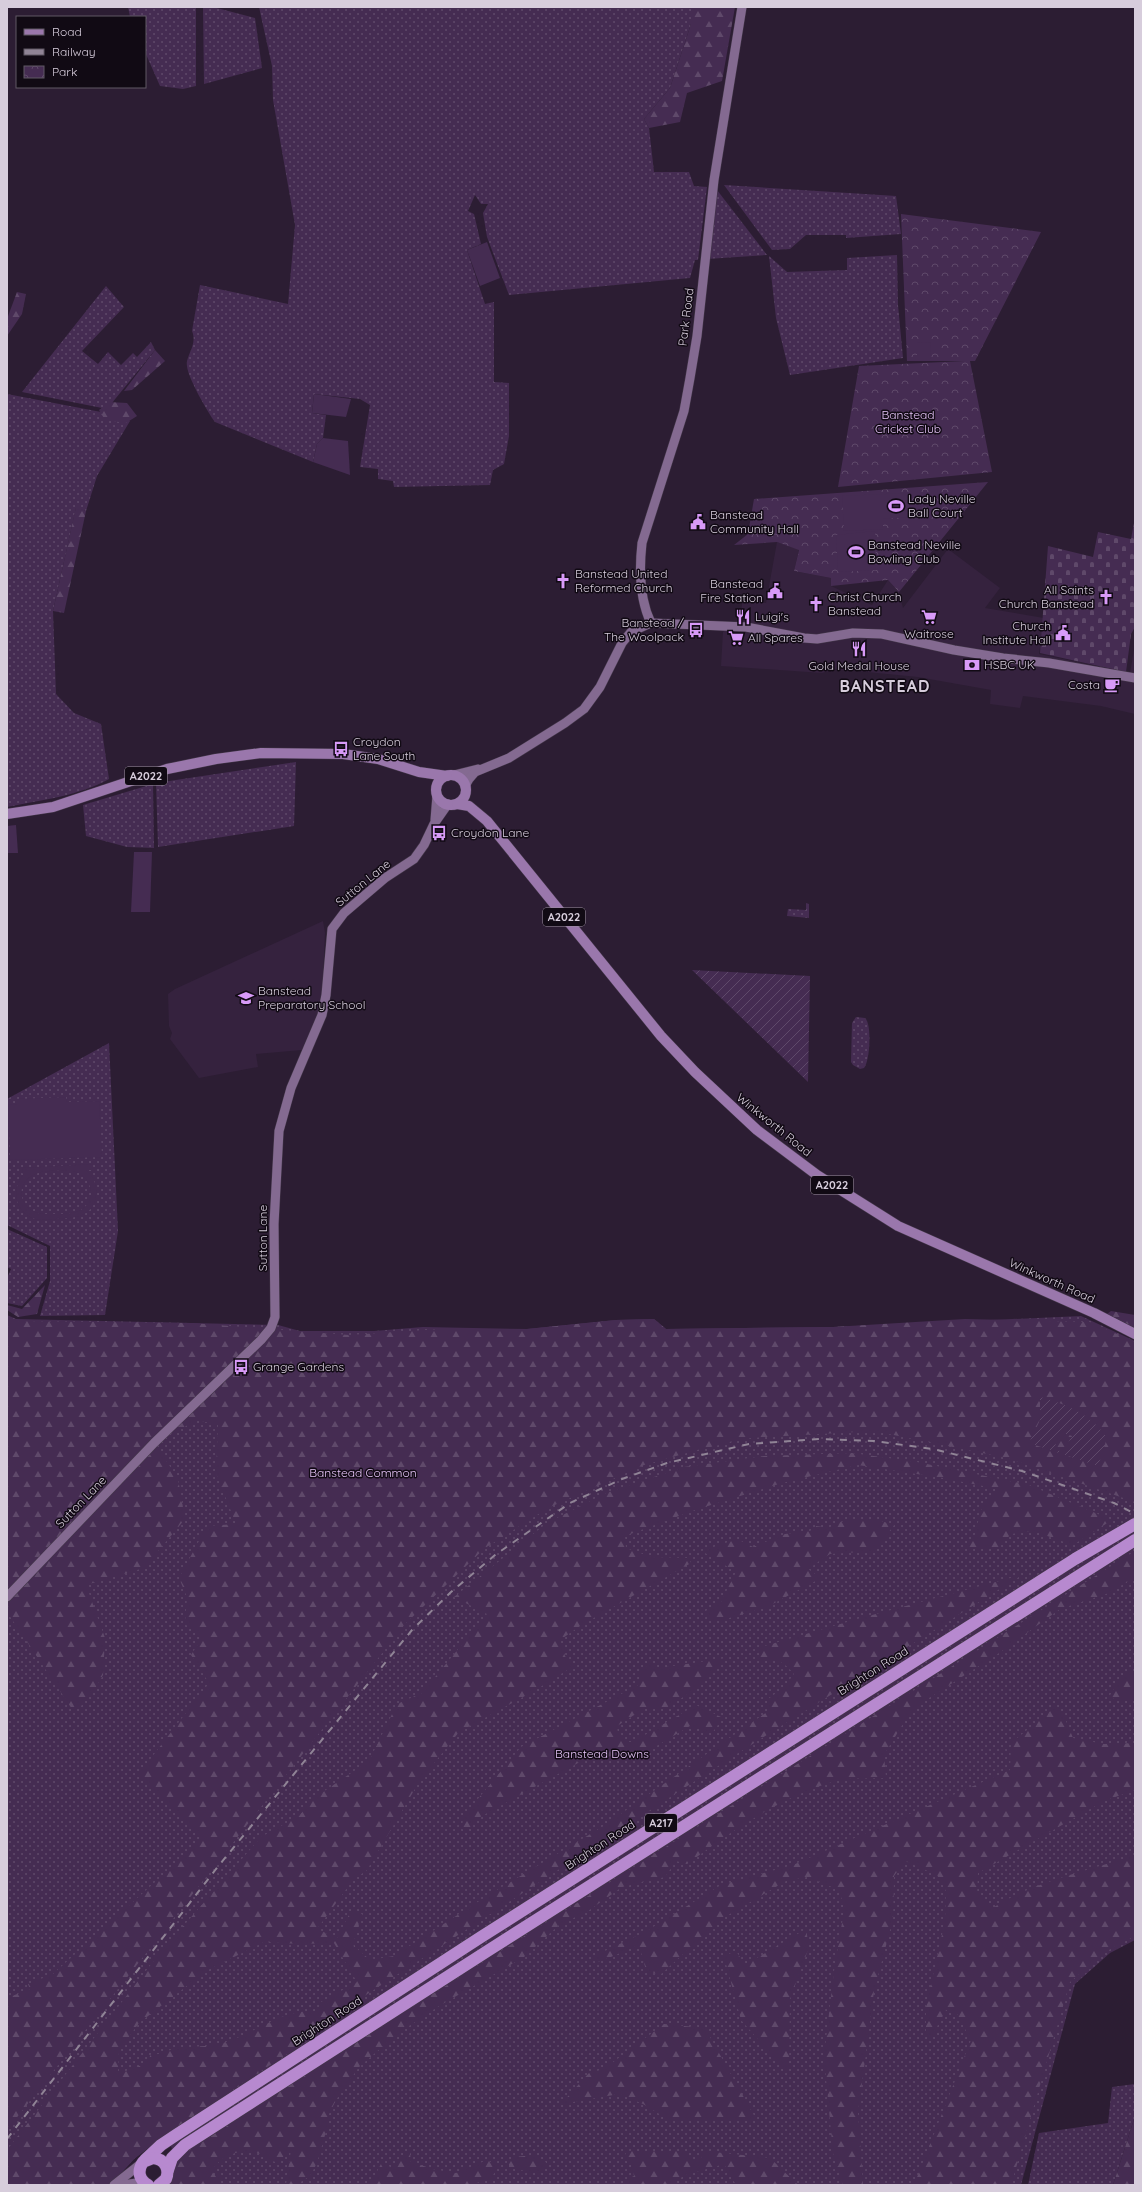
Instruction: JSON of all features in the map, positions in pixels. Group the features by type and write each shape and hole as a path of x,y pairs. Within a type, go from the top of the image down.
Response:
{"highway":[{"name":"Brighton Road","path":"144,2161 161,2145 176,2135 482,1937 1075,1559 1134,1524"},
{"name":"A217","path":"155,2182 172,2158 185,2145 496,1945 1135,1540"},
{"path":"153,2158 160,2159 165,2163 155,2182 139,2174 144,2161 153,2158"}],"main road":[{"name":"Park Road","path":"651,623 641,592 640,562 642,543 682,418 690,378 697,336 714,180 742,7"},
{"path":"434,824 453,804 463,799 472,775 484,768 509,758 565,723 584,708 600,687 622,643 631,632 651,623 746,628 817,639 852,633 882,634 954,650 1003,658 1049,663 1135,678"},
{"name":"A2022","path":"7,814 53,807 167,769 216,759 261,753 343,754 378,759 419,772 451,775"},
{"path":"434,824 436,791 441,779 451,775 484,768"},
{"name":"A2022","path":"419,772 429,778 436,791"},
{"path":"451,775 462,779 466,788"},
{"name":"Winkworth Road","path":"466,788 487,821 661,1036 700,1077 758,1130 817,1175 898,1226 1094,1313 1135,1334"},
{"path":"436,791 453,804"},
{"name":"Winkworth Road","path":"453,804 469,806 487,821"},
{"name":"Sutton Lane","path":"7,1597 154,1443 261,1340 271,1328 275,1317 276,1303 274,1224 279,1131 291,1088 322,1015 326,995 329,941 332,929 344,913 384,878 414,858 424,845 434,824"},
{"name":"Brighton Road","path":"114,2185 144,2161"},
{"path":"122,2185 155,2182"}],"shaded area":[{"path":"777,542 799,549 794,571 831,578 831,586 872,605 888,580 899,592 903,608 948,549 1000,588 985,608 1044,618 1039,654 1130,673 1135,644 1135,714 1101,706 1023,696 1020,708 990,704 991,690 918,677 836,669 822,673 721,666 723,632 740,619 743,598 766,603"},
{"name":"Banstead Preparatory School","path":"323,921 325,933 322,1003 302,1050 256,1054 258,1067 199,1078 170,1039 172,1033 169,1026 168,994 175,989"}],"green space":[{"path":"128,7 196,7 196,86 183,89 160,86 146,54 146,16 130,16"},
{"path":"203,7 213,7 255,18 262,68 204,84"},
{"path":"259,7 691,7 691,24 670,88 644,119 649,128 654,172 689,172 694,186 707,187 698,260 695,260 690,278 509,295 487,237 483,213 488,204 481,204 475,195 468,211 474,214 481,244 467,250 485,304 494,302 494,382 509,383 509,436 504,464 493,470 490,485 394,487 393,481 378,479 378,469 360,467 370,405 360,399 314,394 312,413 326,415 323,438 317,444 313,462 215,422 194,386 188,371 187,362 193,346 192,331 200,285 288,304 295,225 273,100 272,66"},
{"path":"691,7 735,7 722,81 687,93 680,122 649,128 644,119 670,88 691,24"},
{"path":"724,185 896,196 901,234 846,238 846,235 806,235 790,249 772,250"},
{"path":"717,190 767,255 707,259"},
{"name":"Banstead Cricket Club","path":"901,214 1041,232 975,361 970,361 992,472 838,487 859,366 965,361 907,361"},
{"path":"487,242 500,278 480,286 467,250"},
{"path":"897,255 898,305 903,358 790,375 776,318 769,256 787,272 847,270 847,258"},
{"path":"106,286 124,307 82,351 98,364 108,352 121,365 133,353 137,357 151,342 155,350 107,409 22,392"},
{"path":"17,292 26,294 22,314 7,336 7,319"},
{"path":"917,342 931,343 930,359 917,359"},
{"path":"155,350 165,361 132,390 124,391"},
{"path":"7,394 122,416 130,421 97,476 86,511 76,508 53,611 56,694 74,713 101,724 109,779 85,790 46,800 7,807"},
{"path":"314,394 351,399 346,417 312,413"},
{"path":"109,402 127,403 137,416 126,423 105,420 99,410"},
{"path":"323,438 348,441 350,475 313,462 317,444"},
{"path":"988,482 899,592 888,580 831,586 831,578 794,571 799,550 777,542 734,545 748,534 754,499"},
{"path":"908,493 910,517 883,519 883,529 844,531 842,496"},
{"path":"76,507 86,511 64,613 53,611"},
{"path":"1135,518 1135,627 1131,634 1126,672 1040,653 1048,546 1093,557 1098,532 1131,539"},
{"name":"Banstead Neville Bowling Club","path":"875,531 876,570 838,572 836,535"},
{"path":"296,762 294,826 158,847 156,783"},
{"path":"153,784 154,848 127,847 86,836 83,805"},
{"path":"16,825 18,853 7,853 7,826"},
{"path":"134,852 152,852 150,912 131,912"},
{"path":"806,903 809,904 809,918 787,916 788,909 806,910"},
{"path":"692,970 810,976 808,1082"},
{"path":"856,1017 865,1018 869,1027 868,1058 864,1068 860,1069 851,1062 852,1023"},
{"path":"109,1043 118,1231 105,1315 40,1316 50,1281 50,1246 7,1225 7,1099"},
{"path":"66,1097 67,1102 99,1101 102,1157 10,1160 8,1105 17,1104 17,1099"},
{"path":"93,1164 93,1170 86,1170 93,1178 96,1188 96,1195 91,1208 82,1215 63,1219 40,1220 28,1216 19,1205 16,1193 17,1186 24,1174 22,1173 23,1168","holes":["53,1171 73,1171 79,1173 88,1182 91,1194 87,1205 81,1210 63,1214 37,1213 30,1209 22,1199 23,1186 27,1180 37,1173"]},
{"path":"7,1229 47,1247 47,1278 22,1306 7,1303 7,1278 11,1269 7,1267"},
{"path":"45,1285 37,1314 18,1317 7,1310 7,1305 22,1309"},
{"path":"1111,1311 1135,1315 1135,1328 1107,1314"},
{"name":"Banstead Downs","path":"7,1315 16,1319 278,1325 300,1331 374,1331 423,1327 527,1329 616,1320 654,1319 666,1329 833,1327 1081,1316 1135,1341 1135,1940 1110,1953 1075,1984 1021,2185 167,2185 175,2159 167,2133 134,2159 113,2182 107,2185 7,2185"},
{"name":"Banstead Common","path":"7,1317 16,1321 191,1323 349,1335 441,1329 527,1329 616,1320 654,1319 666,1329 833,1327 965,1319 1090,1322 1135,1342 1135,1502 1007,1458 874,1431 751,1438 701,1449 644,1465 548,1508 485,1548 405,1624 7,2130 7,1998 30,1989 28,1984 53,1974 204,1838 138,1775 209,1683 191,1655 202,1638 185,1624 187,1597 179,1578 207,1526 236,1524 216,1473 218,1425 197,1420 155,1443 178,1479 185,1519 144,1568 86,1585 105,1638 103,1675 95,1689 81,1706 72,1709 7,1612"},
{"path":"1040,1397 1069,1407 1094,1423 1107,1438 1098,1466 1029,1443 1040,1420","holes":["1060,1432 1072,1436 1063,1452 1054,1449"]},
{"path":"852,1453 917,1462 1029,1485 1112,1520 1073,1545 1033,1531 1011,1534 998,1548 967,1548 974,1538 981,1510 998,1489 943,1478 858,1465 782,1483 695,1510 625,1536 626,1548 651,1557 689,1558 691,1563 583,1624 560,1640 565,1656 572,1667 534,1691 459,1732 419,1782 367,1870 353,1880 317,1929 337,1938 352,1909 363,1915 359,1923 353,1945 370,1960 394,1956 487,1896 602,1827 767,1712 767,1700 784,1687 794,1674 783,1663 760,1659 758,1648 861,1618 1022,1575 735,1755 312,2030 315,2036 236,2087 174,2132 151,2146 134,2159 113,2182 107,2185 7,2185 7,2150 159,1954 261,1837 299,1816 314,1798 369,1761 397,1704 422,1693 487,1614 454,1597 547,1523 606,1493 684,1467 764,1456","holes":["264,1942 300,1944 334,1943 357,1982 321,2002 318,2012 308,2011 285,2016 225,2042 211,2045 177,2048 162,2053 151,2054 147,2063 118,2074 119,2051 139,2023 206,1971"]},
{"path":"875,1519 894,1525 875,1551 830,1554 808,1569 821,1578 767,1607 719,1621 713,1621 704,1612 721,1602 736,1572 702,1551 737,1539 753,1547 785,1534 810,1531 816,1526 829,1528 837,1522"},
{"path":"1135,1551 1135,1577 1109,1593 1060,1609 999,1653 912,1709 884,1755 886,1778 838,1780 793,1797 738,1828 687,1864 676,1861 665,1877 622,1887 588,1911 559,1925 524,1957 439,2006 397,2034 359,2067 336,2100 328,2116 327,2128 317,2163 310,2176 296,2185 286,2185 291,2149 278,2162 272,2161 258,2153 245,2151 232,2154 216,2165 212,2171 216,2177 223,2177 219,2185 167,2185 178,2158 306,2074"},
{"path":"727,1658 691,1692 666,1708 645,1708 617,1726 618,1734 624,1742 633,1742 696,1705 723,1718 712,1733 690,1726 643,1754 587,1758 480,1817 467,1831 462,1829 463,1817 521,1747 640,1684 641,1671 650,1664 660,1668"},
{"path":"1135,1670 1135,1700 1117,1700 1109,1697 1120,1678"},
{"path":"1055,1707 1066,1721 1073,1738 1104,1744 1135,1743 1135,1790 1104,1801 978,1873 977,1895 991,1909 1008,1899 1043,1884 1135,1855 1135,1936 1107,1951 1070,1982 1011,2185 914,2185 971,2040 956,2012 946,2010 932,2036 926,2035 926,2007 945,1921 946,1891 937,1875 905,1861 894,1876 893,1919 874,1991 858,2112 863,2185 843,2185 833,2153 824,2057 834,1971 845,1905 837,1889 807,1877 786,1881 723,1918 660,1975 646,1970 639,1945 599,1962 592,1957 645,1932 721,1885 793,1865 1010,1770 1011,1743"},
{"path":"806,1929 809,1947 790,1999 789,2064 785,2070 741,2020 724,1956 736,1951 745,1965"},
{"path":"664,2024 705,2028 757,2121 671,2121 643,2104 619,2094 561,2104 589,2073 604,2069"},
{"path":"1135,2084 1135,2116 1113,2185 1028,2185 1039,2133 1108,2123 1112,2087"},
{"path":"1135,2116 1135,2185 1113,2185"},
{"path":"411,2147 410,2161 432,2169 456,2173 487,2160 498,2166 491,2179 469,2185 370,2185 381,2164 394,2168"},
{"path":"627,2151 685,2151 692,2160 699,2161 704,2153 713,2152 770,2158 798,2185 736,2185 724,2164 686,2175 667,2185 626,2185 626,2180 634,2176 632,2165 627,2162 625,2155"},
{"path":"514,2157 535,2157 546,2162 544,2167 540,2171 530,2172 509,2167 509,2161"}],"railway":[{"path":"7,2139 216,1869 412,1630 451,1592 495,1555 570,1503 622,1479 667,1463 749,1444 819,1439 874,1441 933,1449 1022,1471 1114,1503 1135,1514"}],"place":[{"name":"Lady Neville Ball Court","path":"896,506"},
{"name":"Banstead Community Hall","path":"698,522"},
{"name":"Banstead Neville Bowling Club","path":"856,552"},
{"name":"Banstead United Reformed Church","path":"563,581"},
{"name":"Banstead Fire Station","path":"775,591"},
{"name":"All Saints Church Banstead","path":"1106,597"},
{"name":"Christ Church Banstead","path":"816,604"},
{"name":"Luigi's","path":"743,617"},
{"name":"Waitrose","path":"929,617"},
{"name":"Banstead / The Woolpack","path":"696,630"},
{"name":"Church Institute Hall","path":"1063,633"},
{"name":"All Spares","path":"736,638"},
{"name":"Gold Medal House","path":"859,649"},
{"name":"HSBC UK","path":"972,665"},
{"name":"Costa","path":"1112,685"},
{"name":"Croydon Lane South","path":"341,749"},
{"name":"Croydon Lane","path":"439,833"},
{"name":"Banstead Preparatory School","path":"246,998"},
{"name":"Grange Gardens","path":"241,1367"}],"district":[{"name":"BANSTEAD","path":"885,686"}]}
